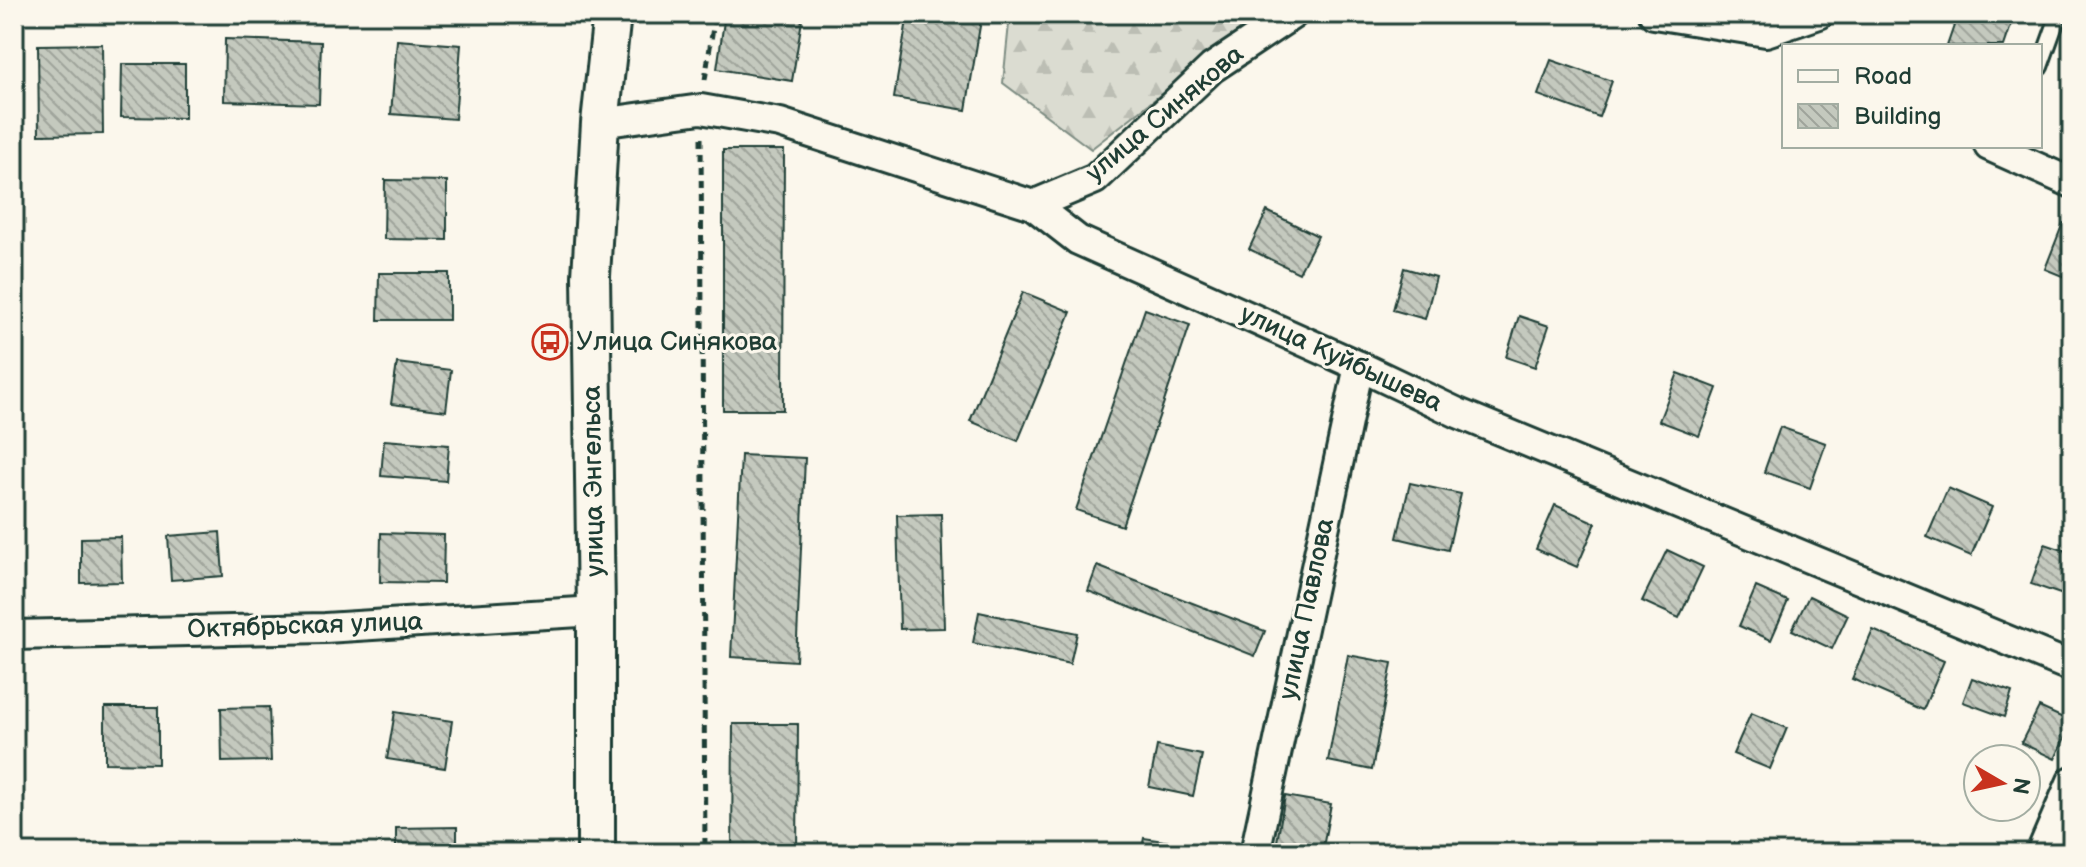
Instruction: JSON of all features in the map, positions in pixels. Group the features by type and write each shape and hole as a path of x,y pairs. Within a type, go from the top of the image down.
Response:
{"street":[{"name":"улица Энгельса","path":"596,853 591,276 600,123 611,14"},
{"name":"улица Синякова","path":"1033,205 1095,179 1212,68 1293,14"},
{"path":"1654,14 1766,32 1790,44"},
{"path":"1766,32 1819,14"},
{"name":"улица Куйбышева","path":"600,123 701,109 780,123 1033,205 1078,240 1473,419 2072,667"},
{"path":"2003,149 2072,183"},
{"name":"улица Павлова","path":"1255,853 1359,366"},
{"name":"Октябрьская улица","path":"14,635 325,628 596,611"},
{"path":"2041,853 2072,781"}],"lane":[{"path":"2042,61 2059,14"}],"path":[{"path":"705,853 701,109 715,14"}],"green space":[{"path":"1010,14 1264,14 1091,149 1003,83"}],"building":[{"path":"725,14 803,14 792,81 717,69"},
{"path":"908,14 982,14 966,110 894,98"},
{"path":"1958,14 2015,14 2005,44 1948,44"},
{"path":"225,39 321,42 319,104 224,101"},
{"path":"397,40 461,45 455,119 391,114"},
{"path":"102,44 103,134 39,135 38,45"},
{"path":"1551,60 1612,81 1599,117 1538,95"},
{"path":"122,64 185,64 185,118 121,117"},
{"path":"723,150 784,150 783,410 723,410"},
{"path":"385,180 447,181 447,240 384,239"},
{"path":"1267,211 1318,236 1299,273 1249,249"},
{"path":"2063,223 2072,226 2072,280 2045,269"},
{"path":"1404,268 1436,277 1425,319 1393,310"},
{"path":"379,273 449,273 449,320 378,320"},
{"path":"1023,292 1071,312 1018,441 970,421"},
{"path":"1145,309 1190,325 1122,526 1076,510"},
{"path":"1519,316 1549,326 1535,367 1506,357"},
{"path":"397,363 451,370 446,411 391,404"},
{"path":"1678,373 1717,388 1699,436 1659,421"},
{"path":"1780,427 1826,443 1810,488 1764,472"},
{"path":"384,440 449,445 446,481 381,476"},
{"path":"741,455 805,458 796,661 731,657"},
{"path":"1410,483 1461,494 1448,550 1397,538"},
{"path":"1948,488 1992,507 1971,556 1927,537"},
{"path":"1555,505 1596,523 1577,567 1536,549"},
{"path":"941,514 944,628 900,629 897,515"},
{"path":"220,532 223,576 171,580 168,536"},
{"path":"381,533 444,535 443,583 380,582"},
{"path":"121,537 122,582 81,583 81,538"},
{"path":"2045,544 2072,553 2072,598 2031,584"},
{"path":"1667,550 1703,567 1679,618 1642,601"},
{"path":"1097,566 1265,631 1255,656 1088,591"},
{"path":"1756,587 1788,601 1771,640 1739,626"},
{"path":"1809,596 1848,615 1832,649 1792,630"},
{"path":"979,612 1077,633 1070,664 973,643"},
{"path":"1873,630 1944,661 1923,710 1852,679"},
{"path":"1348,655 1392,663 1372,770 1328,761"},
{"path":"1972,678 2012,692 2004,717 1963,702"},
{"path":"105,707 158,707 158,764 105,763"},
{"path":"269,707 271,761 222,762 221,708"},
{"path":"2039,707 2072,722 2055,759 2042,753 2042,743 2021,743"},
{"path":"395,712 452,721 445,768 387,759"},
{"path":"1751,713 1787,728 1770,769 1733,754"},
{"path":"733,724 798,724 797,853 732,853"},
{"path":"1157,746 1202,755 1193,796 1149,787"},
{"path":"1285,796 1331,804 1322,853 1275,853"},
{"path":"457,827 457,853 396,853 396,828"},
{"path":"1144,838 1177,843 1175,853 1141,853"}],"place":[{"name":"Улица Синякова","path":"550,342"}]}
